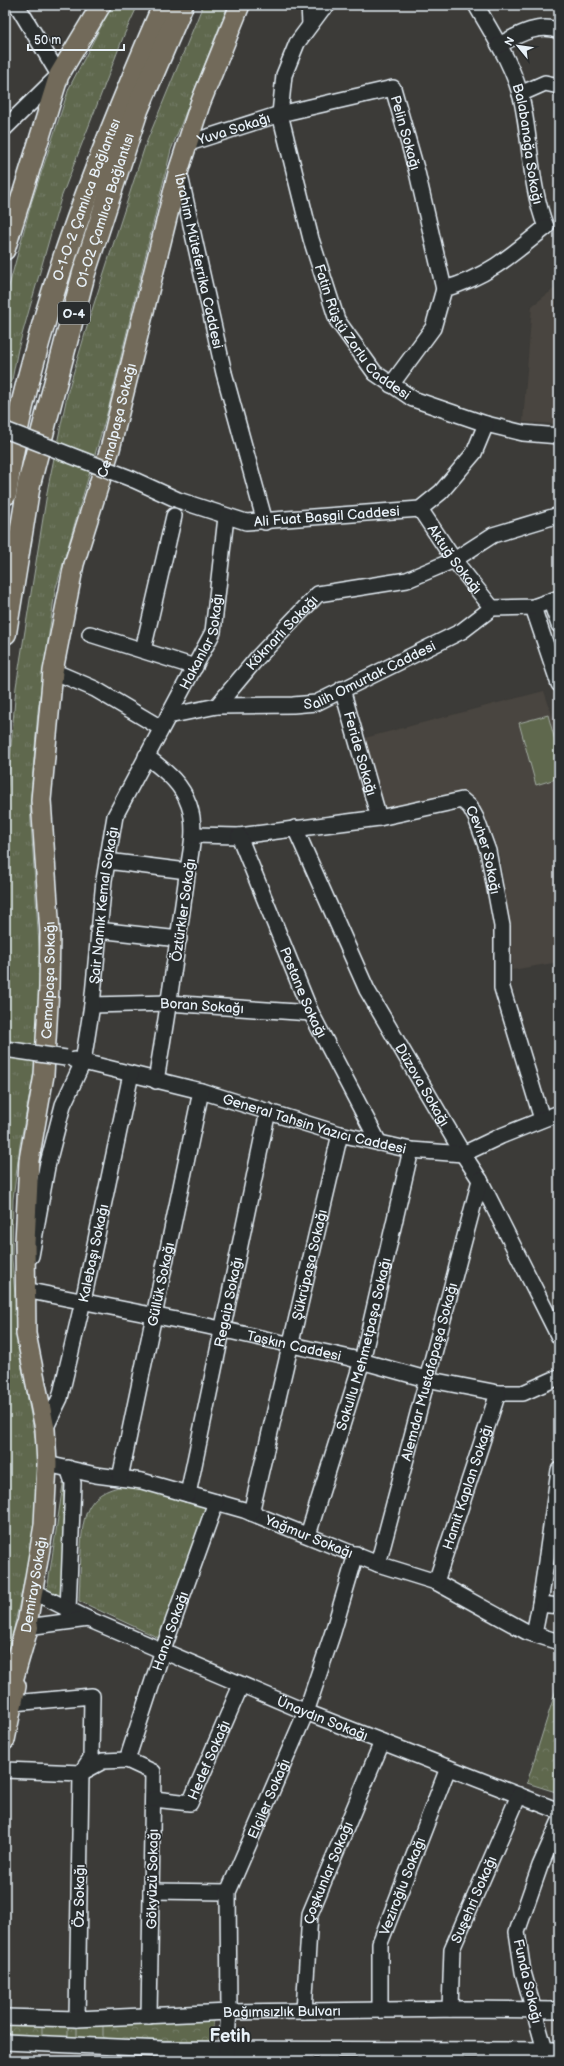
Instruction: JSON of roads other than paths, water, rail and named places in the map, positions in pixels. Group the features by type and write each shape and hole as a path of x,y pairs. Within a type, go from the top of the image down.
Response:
{"highway":[{"name":"O-1-O-2 Çamlıca Bağlantısı","path":"5,494 9,467 29,379 60,270 118,112 164,5"},
{"name":"O1-O2 Çamlıca Bağlantısı","path":"5,633 29,484 84,273 137,110 182,5"},
{"path":"9,1703 28,1627"}],"main road":[{"name":"İbrahim Müteferrika Caddesi","path":"179,169 200,104 240,5"},
{"path":"5,250 58,75 96,8"},
{"name":"Cemalpaşa Sokağı","path":"45,1429 26,1334 25,1242 29,1160 44,1075 49,988 50,933 40,800 53,671 74,564 110,449 179,169"},
{"name":"Demiray Sokağı","path":"28,1627 44,1525 47,1464 45,1429"},
{"path":"5,1740 9,1703"}],"street":[{"path":"5,128 58,75 17,5"},
{"path":"309,5 310,24"},
{"name":"Fatin Rüştü Zorlu Caddesi","path":"328,5 323,8 297,42 284,76 280,114 311,239 337,320 375,373 413,399 486,424 523,433 559,436"},
{"name":"Balabanağa Sokağı","path":"444,289 465,283 503,263 552,226 538,207 520,94 499,45 476,5"},
{"path":"499,45 525,30 554,28 559,30"},
{"path":"520,94 545,83 559,86"},
{"name":"Pelin Sokağı","path":"280,114 393,88 417,172 444,289"},
{"name":"Yuva Sokağı","path":"186,144 280,114"},
{"name":"İbrahim Müteferrika Caddesi","path":"179,169 224,373 265,522"},
{"path":"391,385 433,328 444,289"},
{"name":"Ali Fuat Başgil Caddesi","path":"5,430 132,479 178,500 226,517 246,522 265,522 420,509 440,492 474,453 486,424"},
{"name":"Aktuğ Sokağı","path":"420,509 454,560 492,608"},
{"name":"Köknarlı Sokağı","path":"217,706 258,657 318,594 406,580 454,560 493,535 559,515"},
{"path":"143,650 174,516"},
{"name":"Hakanlar Sokağı","path":"146,756 213,632 226,517"},
{"path":"492,608 533,607 555,600 559,625"},
{"path":"533,607 559,684"},
{"name":"Salih Omurtak Caddesi","path":"165,722 217,706 293,705 316,702 462,631 492,608"},
{"path":"90,634 195,667"},
{"path":"53,671 165,722"},
{"name":"Feride Sokağı","path":"342,689 379,818"},
{"name":"Öztürkler Sokağı","path":"146,756 180,784 190,806 194,834 187,871 179,939 156,1081"},
{"name":"Şair Namık Kemal Sokağı","path":"83,1062 92,1005 98,930 107,861 115,816 146,756"},
{"name":"Cevher Sokağı","path":"194,834 239,836 379,818 462,800 470,807 476,818 488,851 502,926 502,988 542,1119"},
{"name":"Düzova Sokağı","path":"295,828 367,990 463,1154 480,1180 559,1337"},
{"name":"Postane Sokağı","path":"239,836 311,1013 379,1143"},
{"path":"107,861 187,871"},
{"path":"98,930 179,939"},
{"name":"Boran Sokağı","path":"92,1005 168,1003 311,1013"},
{"name":"General Tahsin Yazıcı Caddesi","path":"5,1049 66,1058 201,1091 340,1134 411,1150 463,1154 559,1113"},
{"name":"Cemalpaşa Sokağı","path":"25,1290 47,1167 62,1105 83,1062"},
{"name":"Kalebaşı Sokağı","path":"45,1429 60,1398 83,1301 131,1074"},
{"name":"Güllük Sokağı","path":"120,1478 201,1091"},
{"name":"Regaip Sokağı","path":"188,1494 268,1111"},
{"name":"Şükrüpaşa Sokağı","path":"252,1513 340,1134"},
{"name":"Sokullu Mehmetpaşa Sokağı","path":"308,1535 362,1362 411,1150"},
{"name":"Alemdar Mustafapaşa Sokağı","path":"378,1564 480,1180"},
{"name":"Taşkın Caddesi","path":"25,1290 223,1330 362,1362 426,1379 498,1393 523,1393 559,1378"},
{"name":"Hamit Kaplan Sokağı","path":"436,1582 498,1393"},
{"name":"Yağmur Sokağı","path":"47,1464 120,1478 142,1480 252,1513 378,1564 436,1582 534,1634 559,1642"},
{"path":"68,1468 73,1483 68,1610"},
{"path":"534,1634 540,1604 559,1470"},
{"name":"Hancı Sokağı","path":"127,1760 163,1650 216,1502"},
{"name":"Elçiler Sokağı","path":"225,2055 229,2012 228,1892 306,1712 333,1632 356,1554"},
{"name":"Ünaydın Sokağı","path":"34,1592 88,1619 306,1712 559,1810"},
{"path":"540,1604 559,1606"},
{"path":"28,1627 88,1619"},
{"name":"Hedef Sokağı","path":"154,1799 190,1803 241,1685"},
{"path":"9,1703 92,1696 91,1758 81,1773"},
{"name":"Çoşkunlar Sokağı","path":"304,2011 310,1914 382,1742"},
{"path":"5,1770 81,1773 104,1761 127,1760"},
{"name":"Gökyüzü Sokağı","path":"127,1760 153,1772 154,1799 149,2016"},
{"name":"Veziroğlu Sokağı","path":"380,2010 380,1943 448,1768"},
{"name":"Öz Sokağı","path":"77,2019 81,1773"},
{"name":"Suşehri Sokağı","path":"450,2009 452,1949 519,1795"},
{"name":"Funda Sokağı","path":"550,2054 534,2010 523,1972 516,1932 540,1866 559,1823"},
{"path":"152,1891 228,1892"},
{"name":"Bağımsızlık Bulvarı","path":"5,2016 77,2019 229,2012 450,2009 559,2010"},
{"path":"5,2042 162,2049 225,2055 550,2054"}],"district":[{"name":"Fetih","path":"230,2036"}]}
